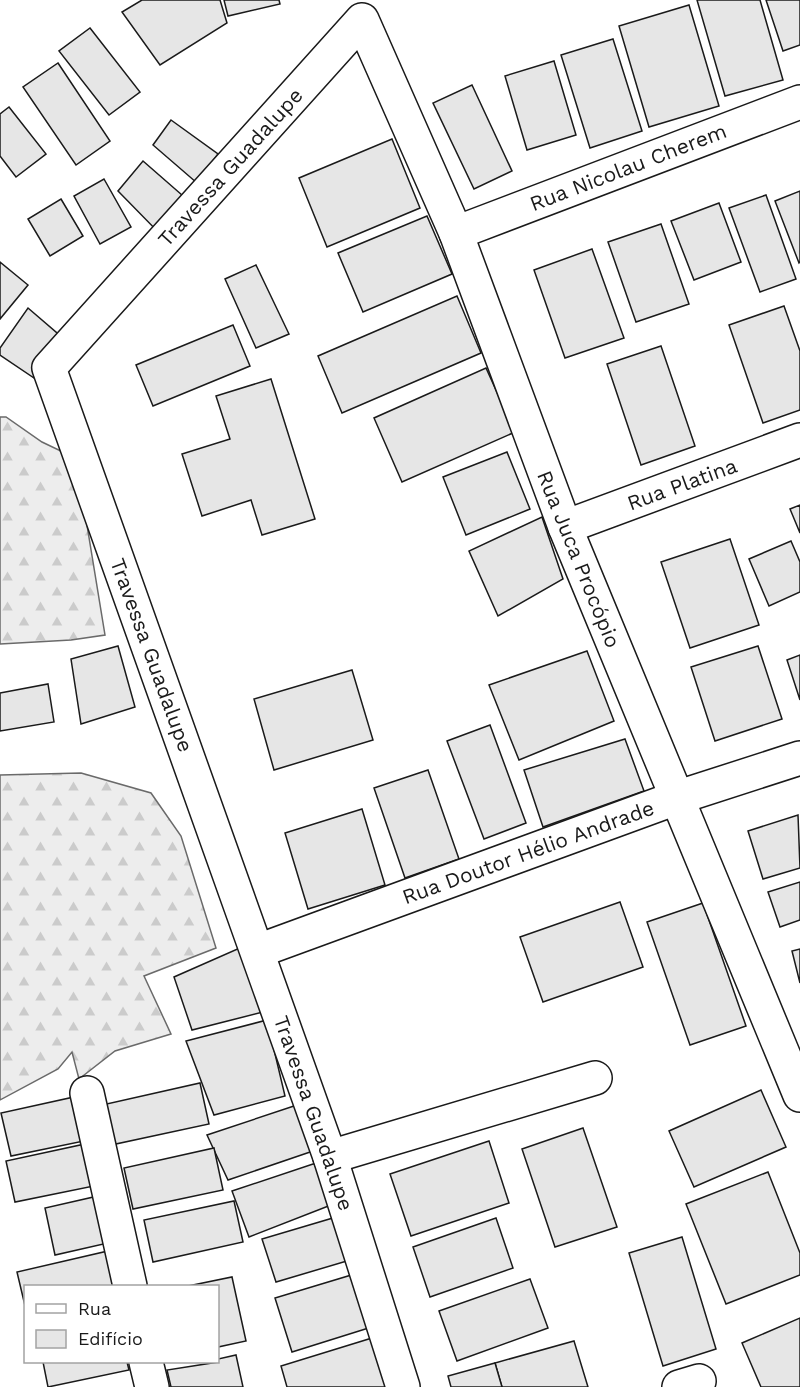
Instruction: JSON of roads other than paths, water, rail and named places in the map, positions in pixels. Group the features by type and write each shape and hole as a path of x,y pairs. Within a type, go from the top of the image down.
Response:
{"street":[{"name":"Rua Juca Procópio","path":"362,20 456,233 565,527 800,1095"},
{"name":"Travessa Guadalupe","path":"362,20 49,368 330,1157 403,1387"},
{"name":"Rua Nicolau Cherem","path":"456,233 800,102"},
{"name":"Rua Platina","path":"565,527 800,440"},
{"name":"Rua Doutor Hélio Andrade","path":"258,951 676,798 800,758"},
{"path":"330,1157 596,1078"},
{"path":"87,1094 130,1285"},
{"path":"146,1363 152,1387"}]}
